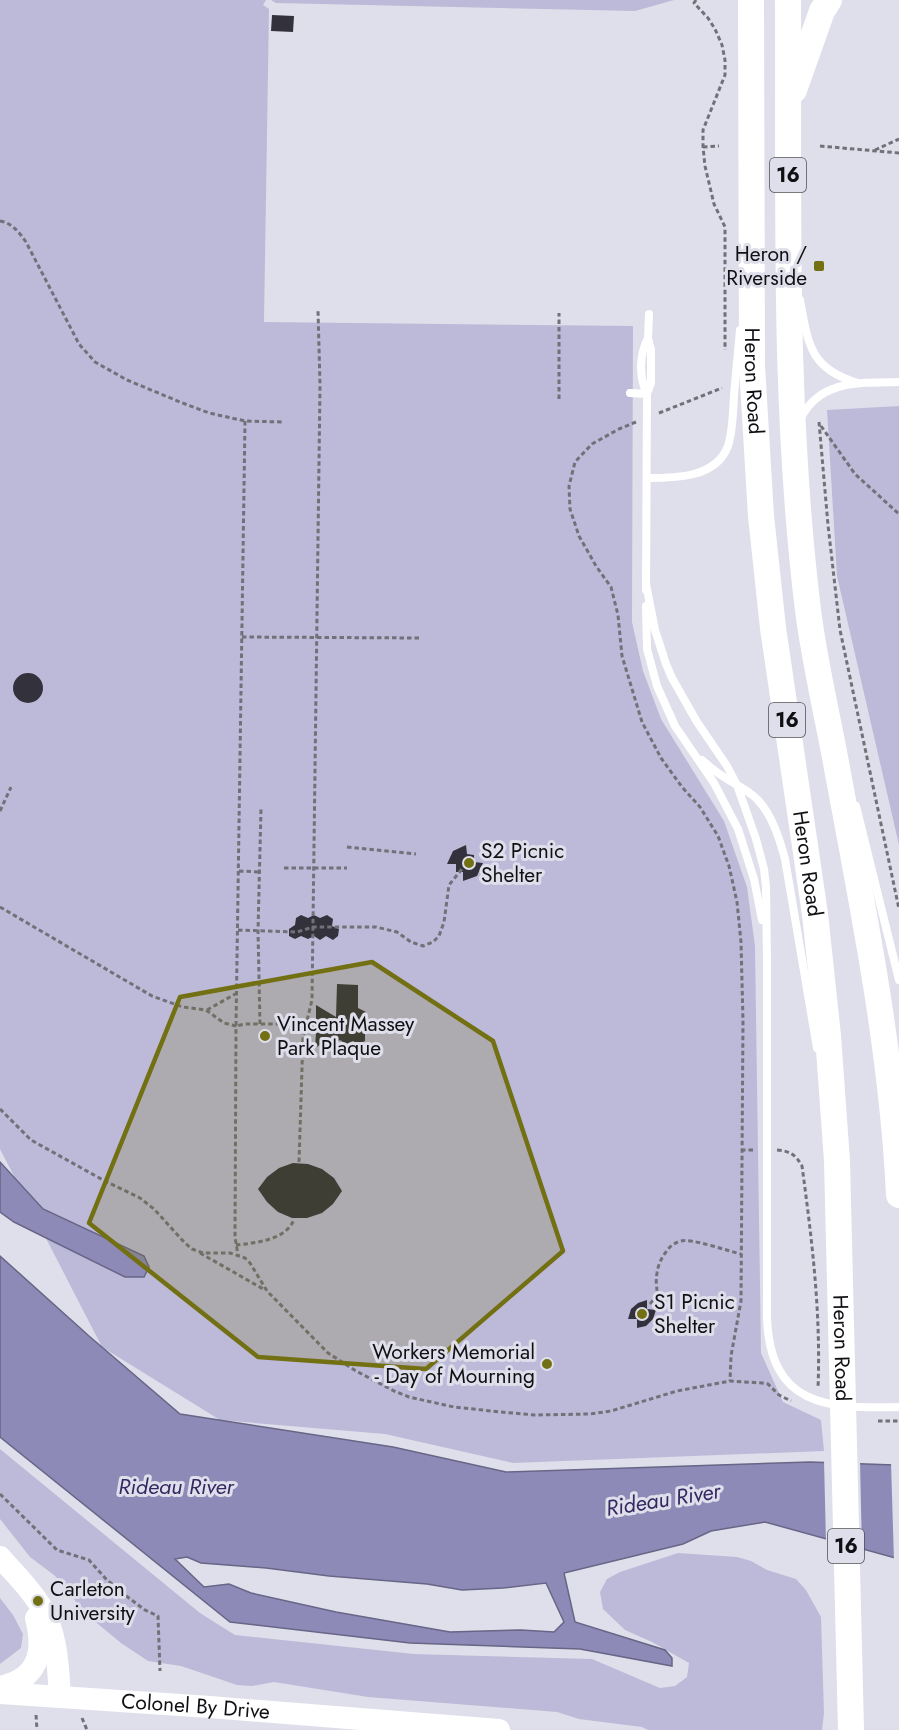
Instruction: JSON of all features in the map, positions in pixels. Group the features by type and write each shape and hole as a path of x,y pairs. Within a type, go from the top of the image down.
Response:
{"main road":[{"path":"733,0 740,12 750,49"},
{"name":"Heron Road","path":"751,0 753,401 761,516 773,628 815,914 829,1047 837,1161 851,1730"},
{"name":"Heron Road","path":"788,0 787,107 792,438 797,505 814,656 833,750 886,1055 895,1131 899,1195"},
{"path":"787,107 822,11 829,0"},
{"path":"0,1557 39,1604 50,1626 57,1655 60,1696"},
{"path":"0,1687 25,1677 33,1668 39,1653 36,1618 19,1578"},
{"name":"Colonel By Drive","path":"0,1693 499,1730"}],"lane":[{"path":"743,302 751,210"},
{"path":"789,243 811,346 822,364 829,370 858,383"},
{"path":"649,314 651,382 647,394 646,640 652,670 670,715 714,783 738,829 754,879 767,944"},
{"path":"647,478 690,476 710,467 723,455 728,445 732,424 741,325"},
{"path":"792,438 810,404 826,391 858,383 899,382"},
{"path":"630,393 647,394"},
{"path":"646,584 655,630 672,678 737,785 764,870 767,944 767,1317 770,1346 787,1383 805,1396 818,1402 837,1406 899,1407"},
{"path":"833,750 849,790"},
{"path":"693,752 720,775 757,799 772,820 782,846 819,1058"},
{"path":"854,800 899,980"},
{"path":"821,1069 837,1161"}],"path":[{"path":"696,0 694,3 715,29 725,60 725,75 704,130 703,147 714,204 725,227 725,353"},
{"path":"873,151 899,139"},
{"path":"703,147 719,146"},
{"path":"820,146 899,153"},
{"path":"0,220 17,229 26,242 79,344 95,362 127,380 209,413 245,422 282,422"},
{"path":"299,1162 303,1037 312,1000 318,637 320,385 318,310"},
{"path":"559,312 559,399"},
{"path":"724,387 620,429 592,444 575,462 569,486 570,509 579,536 611,587 618,615 622,657 642,722 661,758 700,807 718,836 729,866 736,902 741,942 742,1021 741,1301 731,1356 730,1381"},
{"path":"238,1255 236,1245 236,1026 245,422"},
{"path":"899,514 855,474 823,431 819,422 840,630 899,909"},
{"path":"242,637 421,638"},
{"path":"0,811 11,787"},
{"path":"260,1024 258,931 261,808"},
{"path":"347,847 416,854"},
{"path":"238,930 297,932 313,927 376,927 396,932 411,942 423,946 440,936 449,885 466,864"},
{"path":"284,868 347,868"},
{"path":"239,871 260,872"},
{"path":"0,907 152,996 183,1007 206,1010 224,1023 236,1026 305,1024"},
{"path":"206,1010 237,993"},
{"path":"0,1109 31,1140 140,1198 154,1209 192,1249 267,1291"},
{"path":"741,1150 786,1151 793,1154 802,1166 815,1264 820,1355 818,1402"},
{"path":"236,1245 283,1234 292,1225 294,1219"},
{"path":"650,1304 656,1298 658,1291 657,1271 662,1258 672,1245 683,1240 741,1254"},
{"path":"192,1249 203,1253 238,1255 245,1258 267,1291 328,1353 394,1391 424,1401 535,1415 590,1414 611,1411 677,1391 730,1381 768,1384 779,1395 797,1404"},
{"path":"874,1421 899,1421"},
{"path":"0,1494 57,1550 88,1560 125,1595 158,1616 160,1671"},
{"path":"36,1715 37,1730"},
{"path":"82,1718 87,1730"}],"highlighted area":[{"path":"372,962 493,1041 563,1251 426,1369 258,1357 89,1223 180,997"}],"shaded area":[{"path":"0,0 266,0 263,5 269,9 264,322 633,326 632,622 643,671 661,719 724,821 747,887 755,946 761,1353 783,1402 821,1420 824,1451 513,1463 385,1434 220,1420 102,1347 0,1149"},
{"path":"271,0 674,0 635,11 276,3"},
{"path":"899,406 899,845 837,576 827,410"},
{"path":"0,1449 200,1613 235,1635 414,1654 592,1659 660,1688 675,1686 687,1677 689,1663 625,1630 603,1609 600,1592 607,1579 620,1572 678,1553 737,1557 751,1561 767,1570 796,1579 806,1590 821,1617 824,1713 822,1730 648,1730 642,1727 579,1719 557,1712 368,1697 274,1682 252,1686 237,1685 181,1666 148,1661 121,1643 81,1610 67,1588 30,1557 0,1519"},
{"path":"0,1598 13,1615 23,1634 21,1648 0,1664"}],"water":[{"path":"0,1162 43,1209 144,1256 149,1267 144,1277 125,1277 14,1222 0,1212"},
{"name":"Rideau River","path":"0,1256 180,1414 393,1447 506,1472 810,1462 894,1465 899,1559 765,1522 711,1531 683,1544 564,1573 575,1622 665,1650 672,1658 672,1666 580,1649 410,1643 230,1622 0,1437","holes":["187,1557 201,1563 427,1584 462,1590 546,1583 564,1622 554,1632 521,1630 450,1632 336,1612 251,1593 229,1584 204,1587 175,1559"]}],"pier":[{"path":"824,1460 860,1461 862,1552 826,1542"},
{"path":"891,1462 899,1463 899,1562 894,1561"}],"building":[{"path":"272,15 294,16 293,32 271,31"},
{"path":"28,673 39,677 43,688 39,699 28,703 17,699 13,688 17,677"},
{"name":"S2 Picnic Shelter","path":"466,845 467,854 474,855 474,862 483,863 477,876 463,881 463,872 456,872 456,864 447,864 453,851"},
{"path":"301,915 308,918 314,915 320,918 327,915 333,919 332,926 339,929 338,936 333,940 326,936 320,940 314,936 308,939 301,936 295,939 289,936 289,929 295,925 296,918"},
{"path":"337,984 358,985 358,1008 366,1012 366,1019 372,1023 372,1030 365,1034 365,1041 359,1044 353,1041 346,1044 340,1040 334,1044 328,1040 315,1048 316,1033 303,1026 316,1019 316,1005 336,1017"},
{"path":"293,1163 308,1164 322,1169 334,1178 342,1191 333,1204 322,1213 307,1218 292,1218 278,1212 258,1189 267,1177 279,1168"},
{"name":"S1 Picnic Shelter","path":"647,1300 647,1309 656,1310 653,1319 646,1326 637,1328 637,1319 628,1319 631,1309"}],"place":[{"name":"Heron / Riverside","path":"819,266"},
{"name":"S2 Picnic Shelter","path":"469,863"},
{"name":"Vincent Massey Park Plaque","path":"265,1036"},
{"name":"S1 Picnic Shelter","path":"642,1314"},
{"name":"Workers Memorial - Day of Mourning","path":"547,1364"},
{"name":"Carleton University","path":"38,1601"}]}
